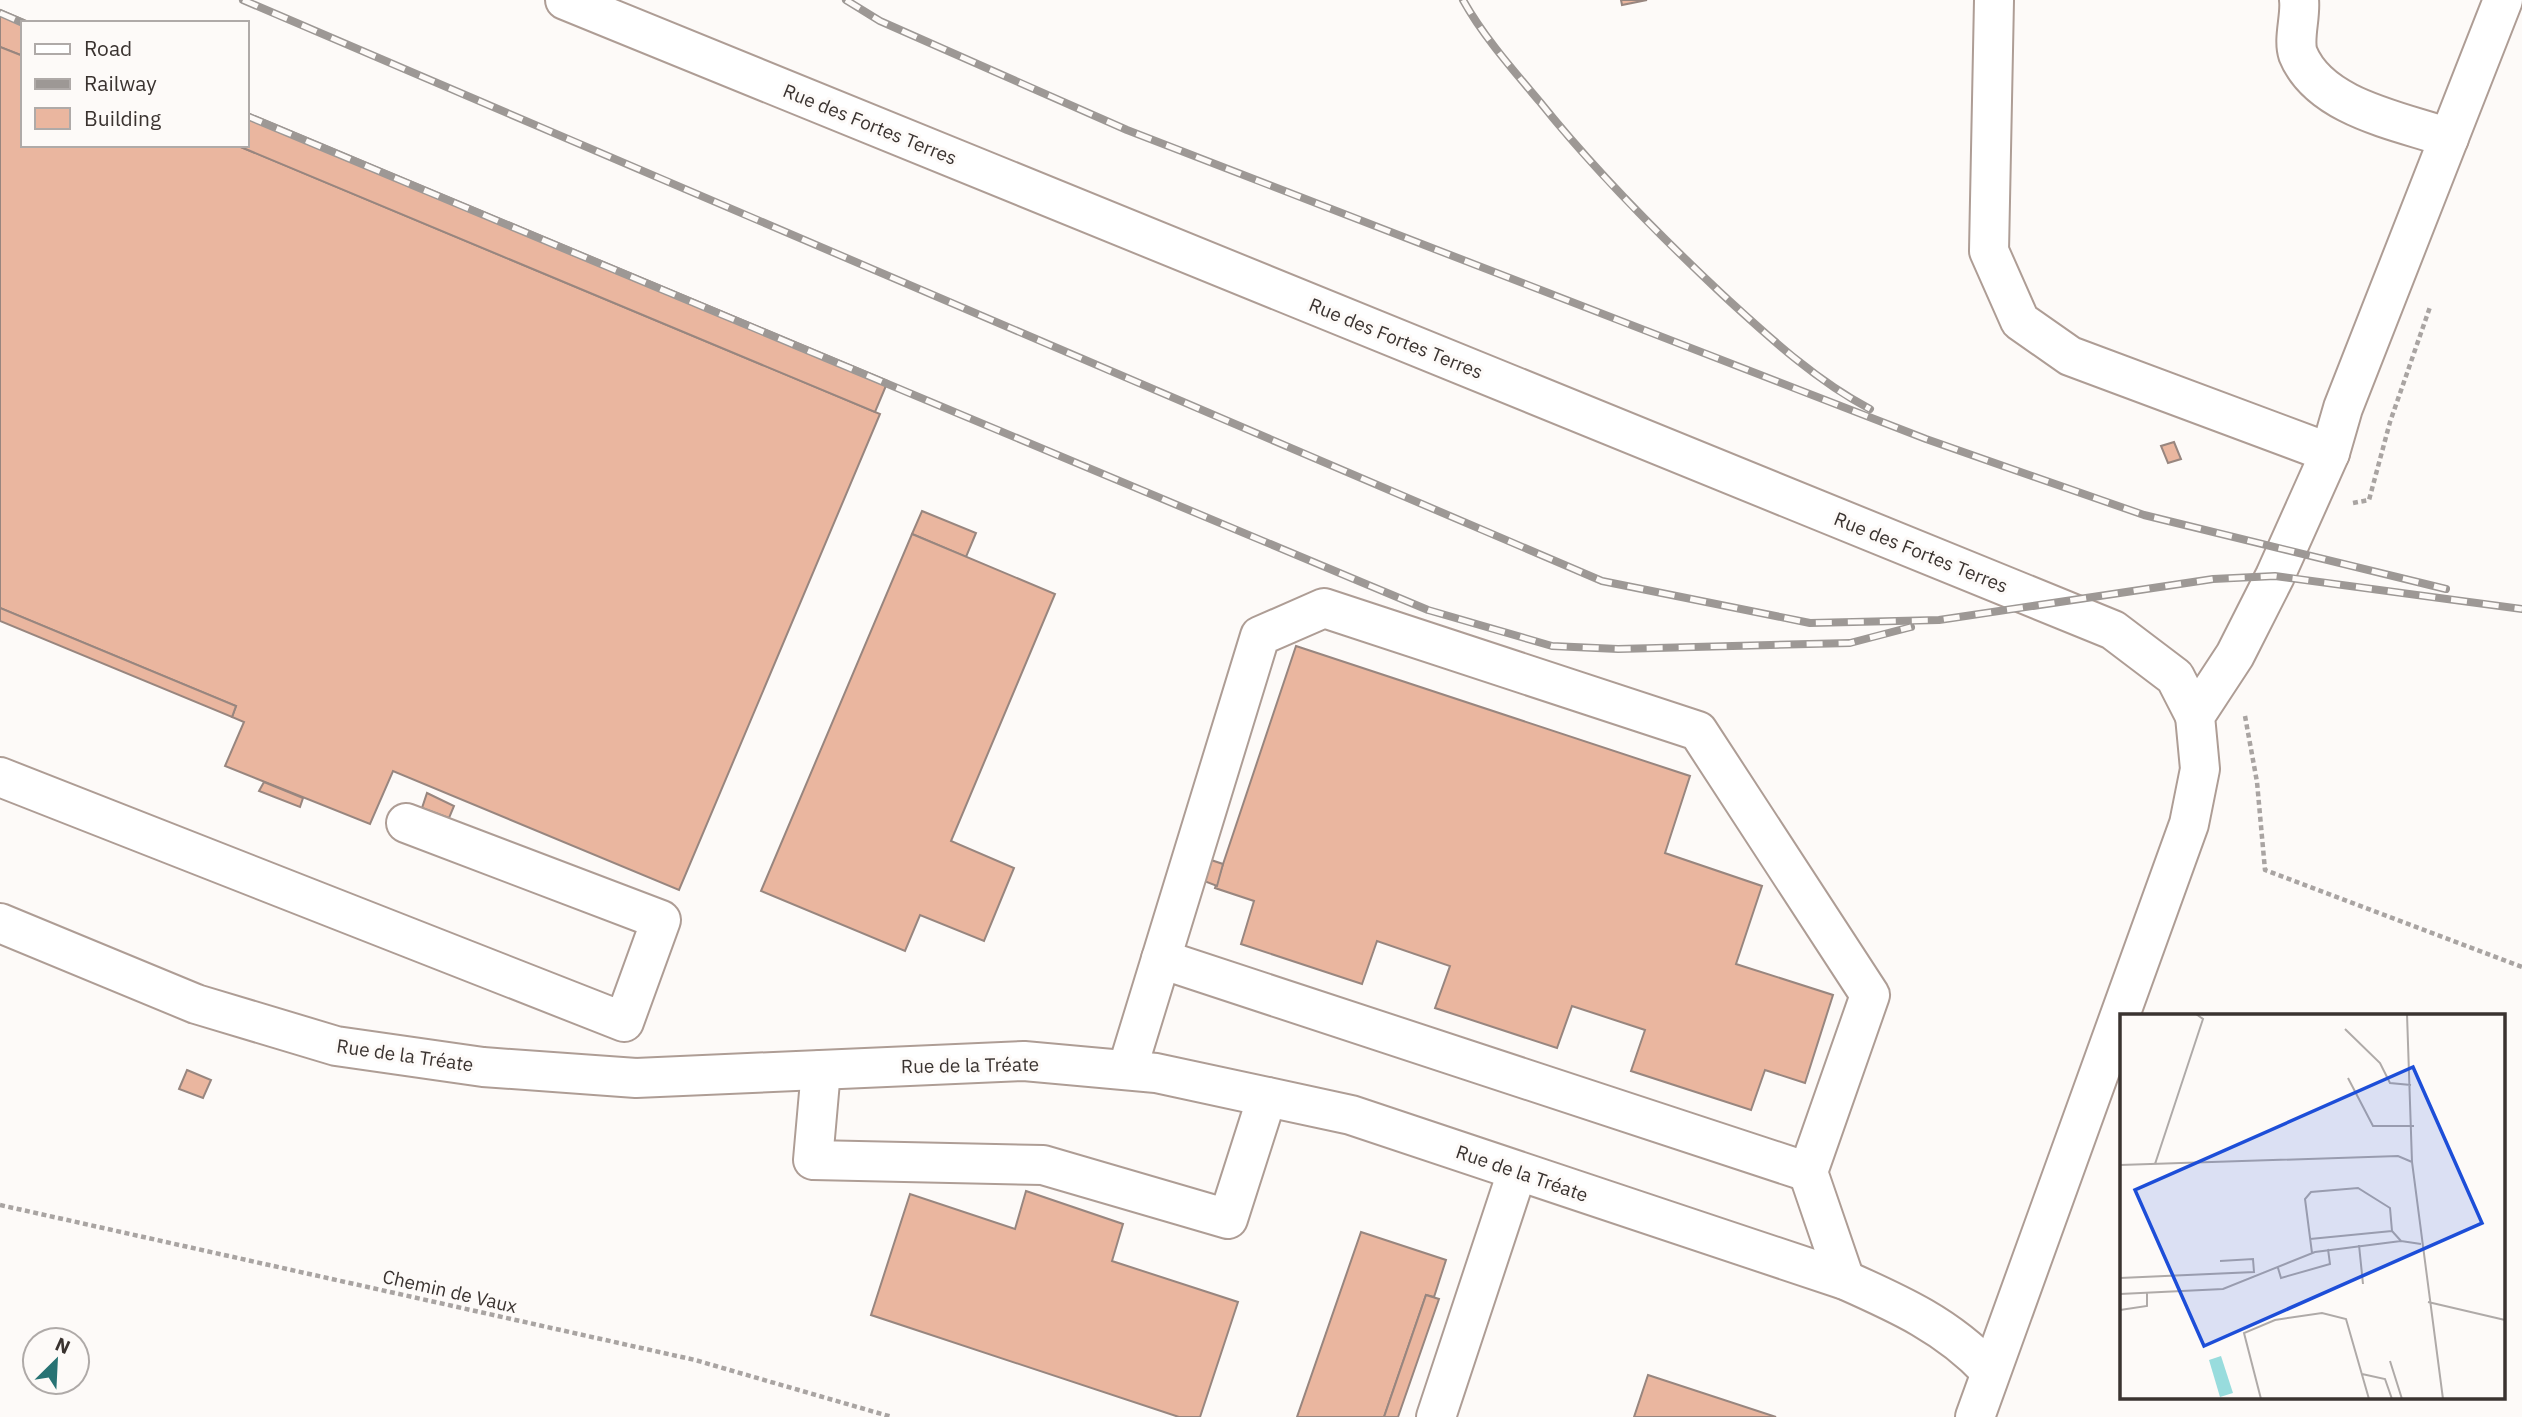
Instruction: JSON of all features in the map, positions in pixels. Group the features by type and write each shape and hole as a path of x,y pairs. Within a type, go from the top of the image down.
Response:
{"street":[{"name":"Rue des Fortes Terres","path":"565,0 2113,630 2175,677 2195,716"},
{"path":"1994,0 1989,251 2021,321 2070,356 2330,453"},
{"path":"2299,0 2297,52 2318,82 2353,104 2449,138"},
{"path":"1975,1417 1989,1370 2189,824 2200,769 2195,716 2235,654 2275,576 2330,453 2343,408 2503,0"},
{"path":"1127,1070 1260,636 1324,608 1698,731 1870,995 1808,1172 1845,1280"},
{"path":"0,777 624,1022"},
{"path":"406,823 661,920 624,1022 636,1078"},
{"name":"Rue de la Tréate","path":"0,923 197,1004 336,1046 483,1067 636,1078 1024,1061 1156,1073 1351,1115 1845,1280 1914,1310 1966,1345 1989,1370"},
{"path":"1161,959 1808,1172"},
{"path":"821,1070 813,1160 1044,1165 1228,1219 1268,1097"},
{"path":"1437,1417 1517,1172"}],"path":[{"path":"2235,654 2257,782 2265,870 2522,967"},
{"name":"Chemin de Vaux","path":"0,1205 695,1360 891,1417"}],"building":[{"path":"1621,0 1647,0 1622,5"},
{"path":"0,10 26,21 21,21 21,55 0,47"},
{"path":"0,47 21,55 21,147 241,147 880,414 679,890 393,771 370,824 225,766 244,722 232,717 236,706 0,608"},
{"path":"248,113 888,381 875,412 241,147 248,147"},
{"path":"2174,442 2181,459 2168,463 2161,446"},
{"path":"922,511 976,533 966,557 912,534"},
{"path":"912,534 1055,594 951,841 1014,868 984,941 920,915 905,951 761,891"},
{"path":"0,608 236,706 232,717 0,621"},
{"path":"1296,646 1690,776 1665,853 1762,886 1736,964 1833,995 1805,1083 1765,1070 1751,1110 1631,1071 1645,1030 1572,1006 1557,1048 1435,1008 1450,966 1377,941 1362,984 1241,944 1254,901 1215,888"},
{"path":"264,782 303,798 300,807 259,791"},
{"path":"427,793 454,806 449,818 422,808"},
{"path":"1211,860 1223,864 1217,886 1204,881"},
{"path":"187,1070 211,1080 203,1098 179,1089"},
{"path":"1026,1191 1123,1224 1112,1261 1238,1302 1200,1417 1179,1417 871,1315 910,1194 1015,1229"},
{"path":"1361,1232 1446,1260 1434,1297 1426,1295 1384,1417 1297,1417"},
{"path":"1426,1295 1439,1299 1398,1417 1384,1417"},
{"path":"1648,1375 1776,1417 1634,1417"}],"railway":[{"path":"243,0 1602,581 1810,623 1939,620 2213,579 2275,576 2522,609"},
{"path":"846,0 880,21 1127,130 1926,439 2144,515 2446,589"},
{"path":"1463,0 1499,52 1561,128 1651,226 1775,342 1830,385 1870,409"},
{"path":"0,13 21,22"},
{"path":"248,116 1428,610 1552,646 1618,649 1850,643 1911,627"}]}
